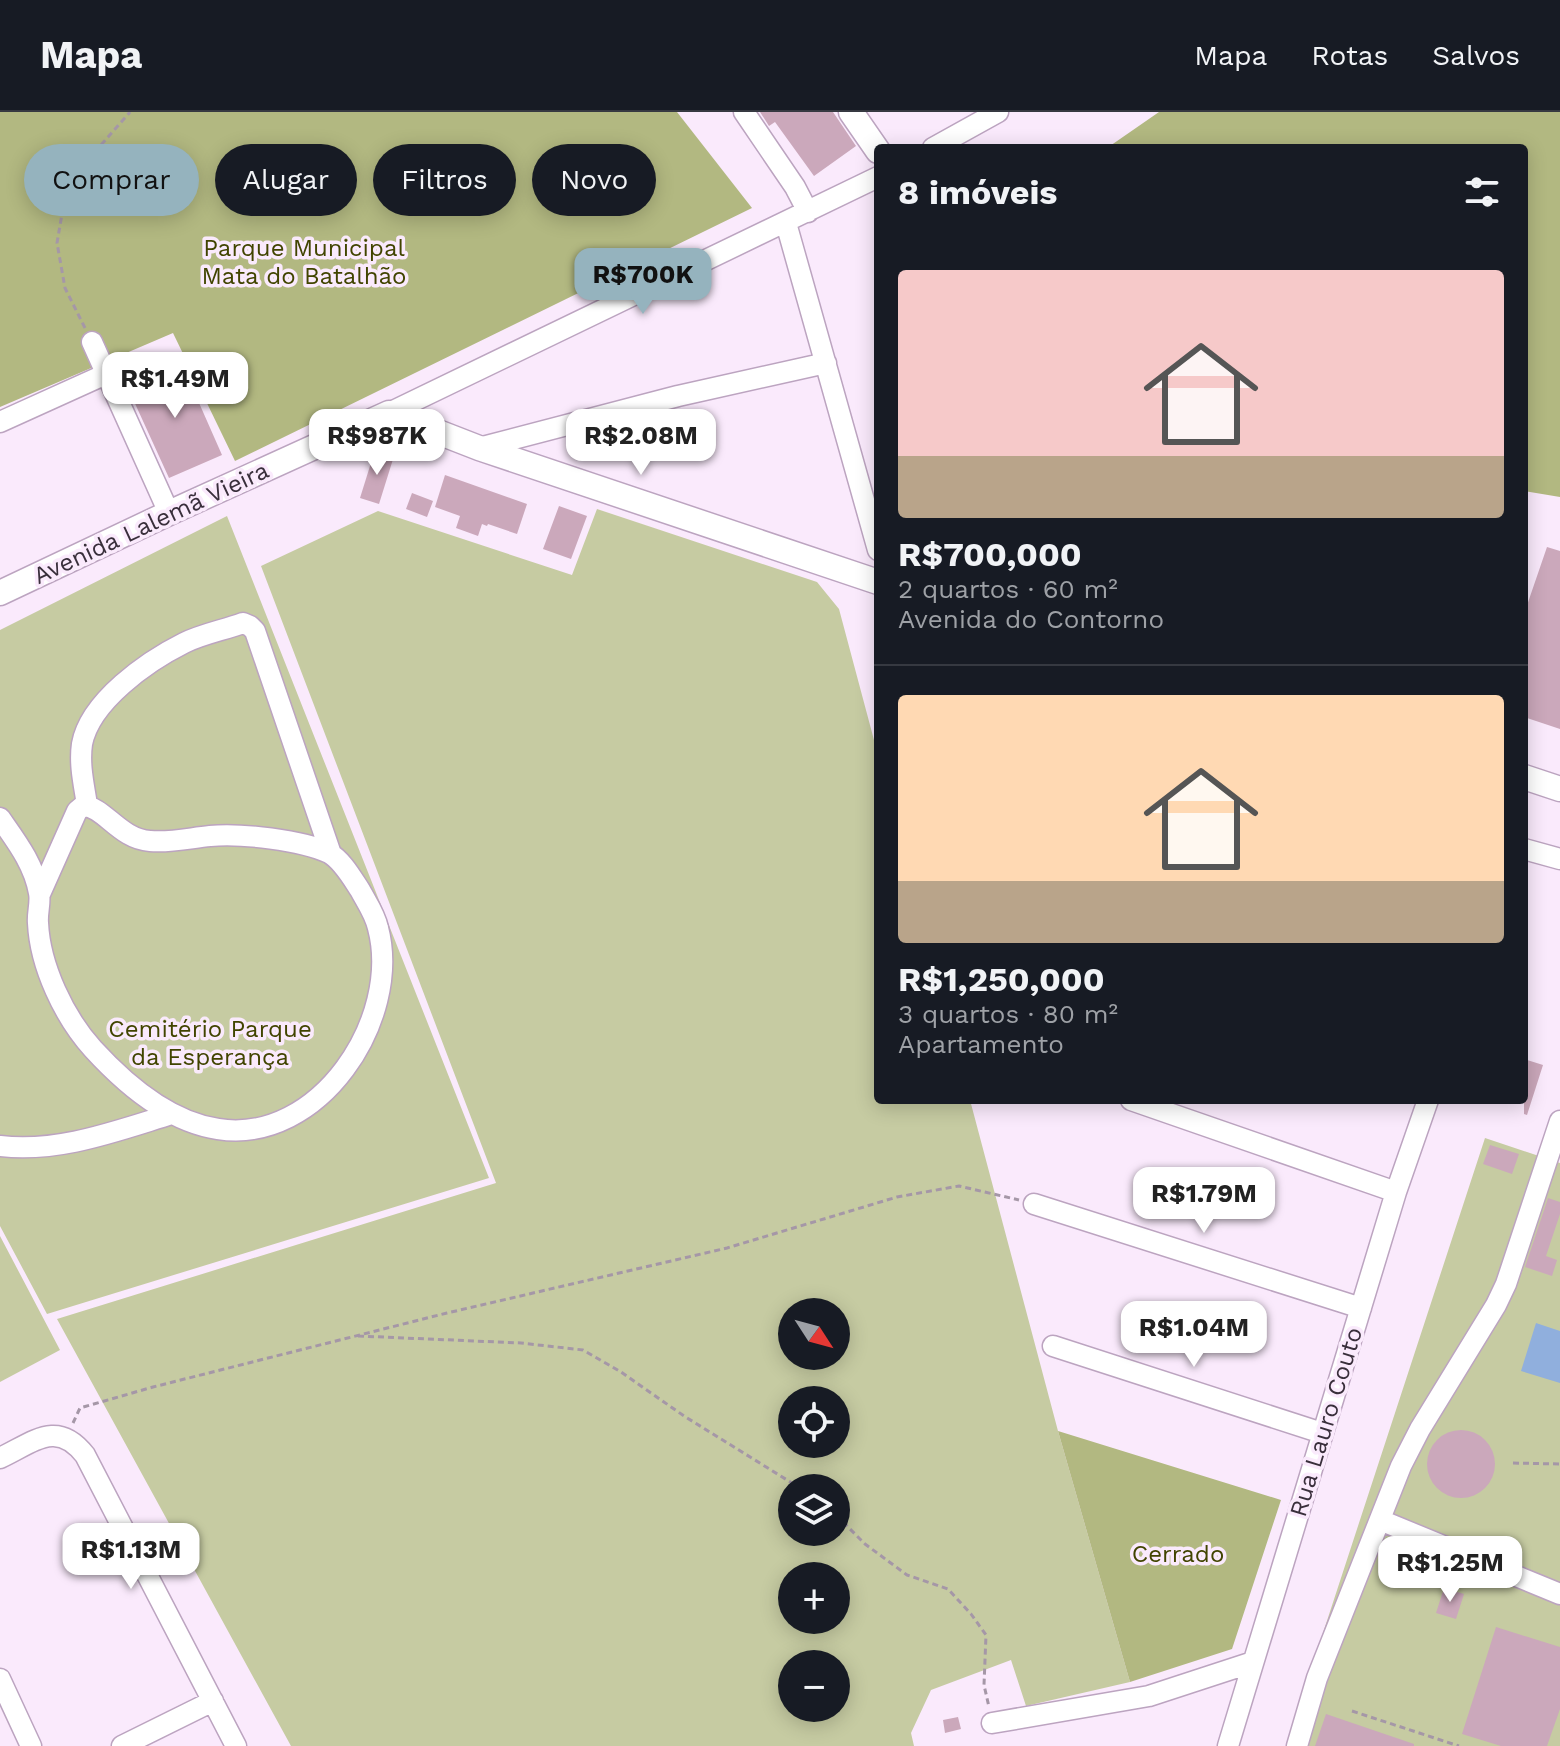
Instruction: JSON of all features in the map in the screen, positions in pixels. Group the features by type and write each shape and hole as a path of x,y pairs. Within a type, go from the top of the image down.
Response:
{"main road":[{"path":"851,112 874,145"},
{"path":"389,413 479,448 874,581"},
{"name":"Avenida Lalemã Vieira","path":"0,593 389,413"},
{"path":"1528,778 1560,789"}],"street":[{"path":"744,112 795,187 808,212"},
{"path":"940,144 998,112"},
{"path":"389,413 874,179"},
{"path":"786,223 874,536"},
{"path":"92,342 169,513"},
{"path":"479,448 678,396 826,363"},
{"path":"0,422 106,374"},
{"path":"87,805 80,769 82,741 112,692 185,642 243,623 250,626 255,631 331,854 350,874 374,913 379,931 380,981 370,1023 357,1053 337,1082 301,1111 272,1123 250,1129 219,1129 172,1114 117,1072 77,1030 46,961 38,923 40,894 77,811 87,805 130,837 150,841 214,835 248,837 291,841 331,854"},
{"path":"0,818 26,855 40,894"},
{"path":"1528,850 1560,859"},
{"path":"1143,1104 1396,1192"},
{"name":"Rua Lauro Couto","path":"1228,1746 1396,1192 1427,1104"},
{"path":"0,1146 40,1148 99,1136 172,1114"},
{"path":"1297,1746 1317,1678 1401,1466 1420,1429 1496,1305 1551,1178 1560,1121"},
{"path":"1034,1204 1361,1308"},
{"path":"1053,1346 1322,1433"},
{"path":"9,1454 54,1435 66,1437 85,1455 236,1746"},
{"path":"1380,1520 1560,1594"},
{"path":"992,1723 1149,1696 1253,1662"},
{"path":"0,1679 31,1746"},
{"path":"122,1746 213,1701"}],"path":[{"path":"92,342 65,288 57,243 62,214 94,164 100,146 130,112"},
{"path":"66,1437 80,1408 355,1336 727,1248 897,1197 959,1186 1034,1204"},
{"path":"355,1336 521,1343 583,1350 778,1474"},
{"path":"1513,1463 1560,1464"},
{"path":"850,1529 907,1575 948,1589 971,1614 986,1635 984,1685 992,1723"},
{"path":"1352,1711 1459,1746"}],"green space":[{"name":"Parque Municipal Mata do Batalhão","path":"0,112 677,112 752,208 235,461 173,333 0,407"},
{"path":"1159,112 1560,112 1560,497 1528,492 1528,144 1113,144"},
{"path":"597,509 817,582 839,609 874,740 874,1104 971,1104 1058,1431 1130,1682 1026,1706 1011,1660 931,1690 911,1733 914,1746 291,1746 57,1319 496,1183 261,566 378,511 572,575"},
{"name":"Cemitério Parque da Esperança","path":"227,516 489,1178 47,1314 0,1226 0,630"},
{"path":"1485,1138 1560,1163 1560,1746 1286,1746"},
{"path":"0,1236 60,1350 0,1382"},
{"name":"Cerrado","path":"1058,1431 1281,1500 1232,1649 1130,1682"}],"water":[{"path":"1536,1323 1560,1331 1560,1383 1521,1371"}],"building":[{"path":"760,112 833,112 856,146 814,176 775,122 769,126"},
{"path":"181,362 222,455 169,478 127,386"},
{"path":"375,450 394,456 379,504 360,498"},
{"path":"445,475 527,504 517,534 488,524 482,524 478,536 456,528 460,516 435,507"},
{"path":"412,493 433,501 427,517 406,509"},
{"path":"559,506 587,516 571,559 543,549"},
{"path":"1547,547 1560,551 1560,729 1528,718 1528,602"},
{"path":"1528,1060 1543,1065 1527,1115 1524,1114 1524,1104 1528,1104"},
{"path":"1490,1145 1519,1154 1512,1174 1483,1164"},
{"path":"1548,1198 1560,1202 1560,1214 1546,1256 1557,1260 1552,1276 1525,1267"},
{"path":"1454,1430 1468,1430 1480,1435 1490,1445 1495,1464 1490,1483 1480,1493 1468,1498 1454,1498 1442,1493 1432,1483 1427,1471 1427,1457 1432,1445 1442,1435"},
{"path":"1444,1588 1464,1594 1456,1619 1436,1613"},
{"path":"1496,1627 1560,1647 1560,1709 1547,1746 1501,1746 1462,1734"},
{"path":"1326,1714 1414,1744 1414,1746 1315,1746"},
{"path":"958,1717 961,1729 945,1733 943,1720"}]}
